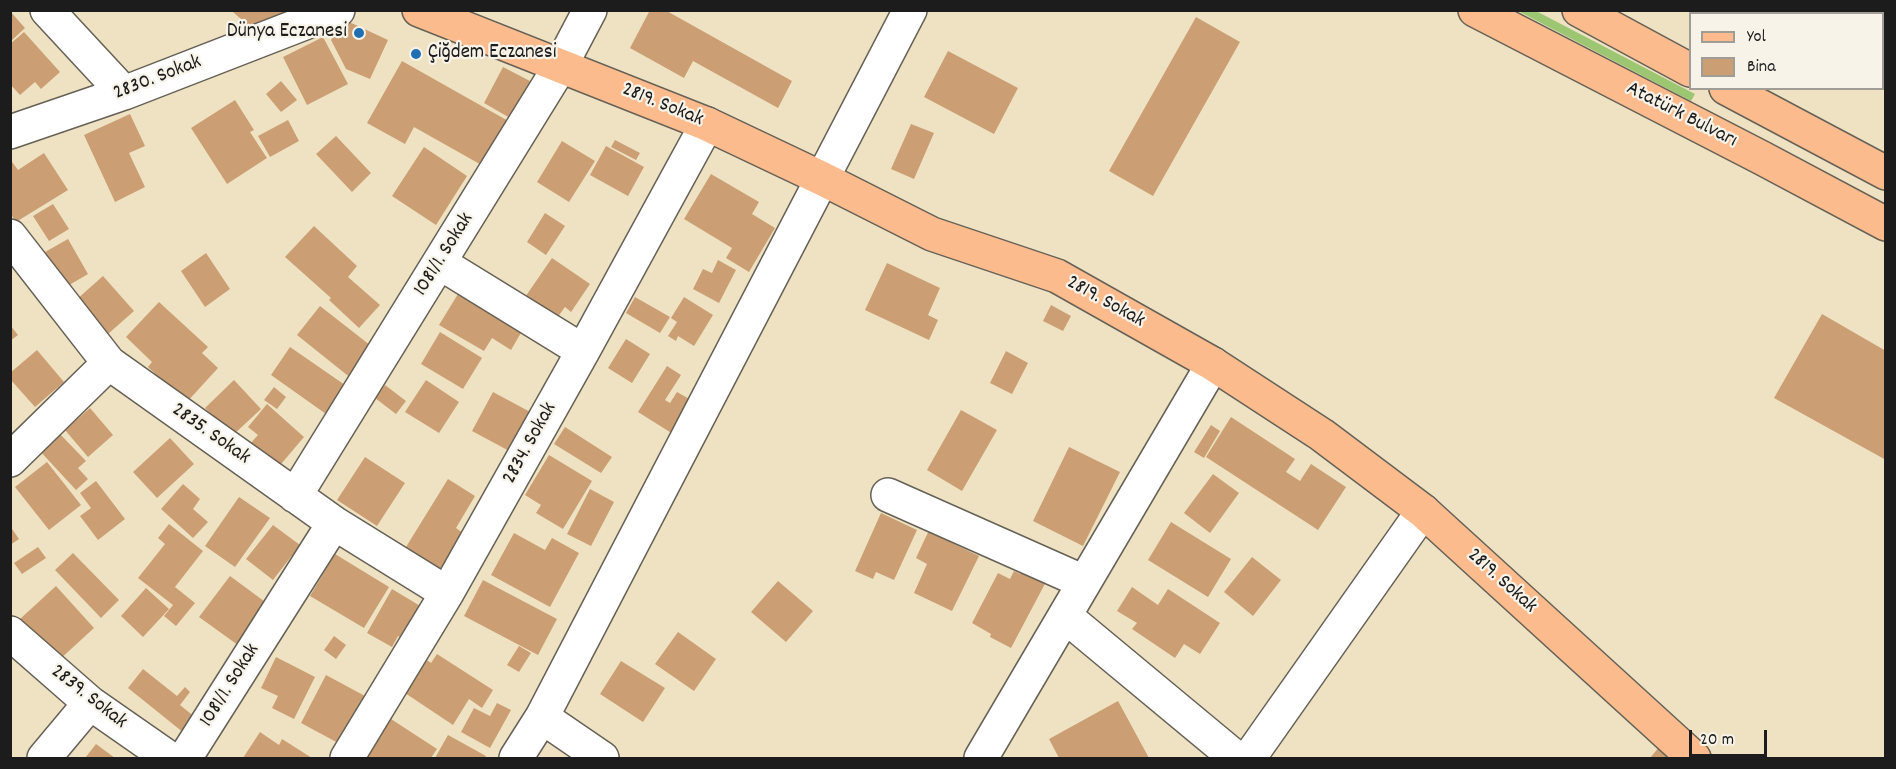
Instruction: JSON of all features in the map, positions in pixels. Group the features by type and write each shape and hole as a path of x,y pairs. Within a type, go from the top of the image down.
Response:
{"main road":[{"name":"2819. Sokak","path":"419,10 707,124 932,234 1057,276 1213,364 1322,435 1423,511 1694,759"},
{"name":"Atatürk Bulvarı","path":"1476,10 1752,152 1886,224"},
{"path":"1579,10 1689,69"},
{"path":"1730,90 1886,172"}],"street":[{"path":"47,10 124,93"},
{"name":"2830. Sokak","path":"10,132 124,93 338,10"},
{"name":"1081/1. Sokak","path":"296,496 561,65 590,10"},
{"path":"516,759 542,717 910,10"},
{"name":"2834. Sokak","path":"347,759 447,593 707,124"},
{"name":"2835. Sokak","path":"10,236 109,363 334,523 447,593"},
{"path":"440,263 583,351"},
{"path":"10,460 109,363"},
{"path":"981,759 1213,364"},
{"path":"888,495 1084,582"},
{"path":"1249,759 1423,511"},
{"name":"1081/1. Sokak","path":"185,759 334,523"},
{"path":"1065,616 1236,759"},
{"name":"2839. Sokak","path":"10,633 90,703 169,759"},
{"path":"44,759 90,703"},
{"path":"542,717 602,759"}],"green space":[{"path":"1518,11 1536,11 1695,94 1691,101"}],"building":[{"path":"235,10 306,10 260,36 233,12"},
{"path":"650,10 665,10 792,81 778,108 693,61 684,78 630,48"},
{"path":"10,11 25,28 10,42"},
{"path":"1196,17 1240,42 1153,196 1109,171"},
{"path":"345,20 388,40 370,79 346,69 331,40"},
{"path":"24,32 60,72 41,89 35,82 20,95 10,84 10,44"},
{"path":"323,37 348,84 307,105 283,57"},
{"path":"948,51 1018,88 994,134 924,97"},
{"path":"402,61 510,122 485,167 414,127 405,144 367,123"},
{"path":"503,67 530,81 510,118 484,103"},
{"path":"281,81 297,100 281,112 266,94"},
{"path":"235,100 254,130 250,132 267,158 227,184 191,128"},
{"path":"130,114 145,146 129,153 145,187 115,202 84,135"},
{"path":"288,120 299,141 270,157 258,136"},
{"path":"911,124 934,133 914,179 891,169"},
{"path":"336,136 371,173 352,192 316,154"},
{"path":"615,140 640,153 636,160 611,147"},
{"path":"562,141 595,161 569,202 537,182"},
{"path":"606,146 644,167 628,196 590,175"},
{"path":"424,147 467,176 436,225 392,196"},
{"path":"44,153 68,190 16,222 10,213 10,159 18,170"},
{"path":"711,174 759,202 752,214 775,228 749,272 726,258 732,248 684,219"},
{"path":"53,204 69,229 49,241 33,216"},
{"path":"545,213 565,226 546,255 527,242"},
{"path":"314,226 357,266 348,277 380,305 359,328 329,300 331,298 285,257"},
{"path":"68,239 88,274 59,291 38,256"},
{"path":"206,253 230,289 205,307 181,271"},
{"path":"552,258 590,284 571,312 565,307 552,325 521,303"},
{"path":"718,260 736,270 719,303 693,289 703,269 712,273"},
{"path":"887,263 940,288 928,315 938,320 929,340 865,310"},
{"path":"103,276 134,311 108,334 76,300"},
{"path":"458,294 522,331 511,350 492,338 484,351 439,325"},
{"path":"635,297 670,317 660,333 626,313"},
{"path":"684,297 713,315 694,346 678,336 676,341 668,336 677,322 671,318"},
{"path":"159,302 208,347 202,353 218,368 186,403 148,367 152,362 126,337"},
{"path":"1051,305 1071,316 1063,331 1043,321"},
{"path":"320,306 375,349 352,379 297,335"},
{"path":"1822,314 1886,351 1886,460 1774,398"},
{"path":"10,325 18,335 10,341"},
{"path":"440,332 482,358 463,389 421,364"},
{"path":"626,339 650,354 632,383 608,368"},
{"path":"290,347 345,385 326,414 271,375"},
{"path":"37,350 64,382 35,407 10,379 10,373"},
{"path":"1006,351 1028,363 1012,394 990,383"},
{"path":"667,366 681,375 665,400 670,403 677,392 691,400 673,434 638,412"},
{"path":"234,380 261,409 232,436 205,408"},
{"path":"426,380 459,402 439,433 405,412"},
{"path":"385,385 406,401 396,414 375,398"},
{"path":"274,387 286,397 277,409 264,400"},
{"path":"493,392 534,414 513,453 472,431"},
{"path":"267,404 304,437 276,470 248,446 258,435 248,427"},
{"path":"90,408 113,435 88,457 65,430"},
{"path":"961,410 997,430 962,491 927,470"},
{"path":"1231,417 1295,459 1286,472 1300,481 1311,464 1346,487 1318,530 1206,457"},
{"path":"1211,425 1220,431 1204,458 1194,452"},
{"path":"565,427 612,457 601,473 554,444"},
{"path":"58,432 86,461 78,468 88,479 76,490 39,450"},
{"path":"170,438 194,464 157,498 133,472"},
{"path":"1069,447 1120,472 1083,546 1033,521"},
{"path":"549,455 592,481 563,529 536,513 541,505 525,495"},
{"path":"365,457 405,483 377,526 337,500"},
{"path":"47,462 81,505 49,530 15,487"},
{"path":"1213,474 1239,493 1210,533 1184,513"},
{"path":"448,479 475,496 456,528 463,533 440,569 406,547"},
{"path":"96,481 125,519 98,540 80,516 91,508 80,493"},
{"path":"183,484 200,499 193,509 208,522 193,538 161,509"},
{"path":"590,489 614,502 591,546 567,534"},
{"path":"239,497 270,518 235,567 205,546"},
{"path":"881,513 917,530 894,580 876,572 873,579 855,571"},
{"path":"1171,522 1231,559 1208,597 1148,560"},
{"path":"169,524 203,551 175,587 195,603 176,626 164,616 173,605 138,578 165,544 158,538"},
{"path":"273,525 300,545 273,580 246,559"},
{"path":"10,526 19,539 10,545"},
{"path":"930,528 946,536 944,539 979,556 952,611 914,593 927,564 916,558"},
{"path":"514,533 545,550 552,538 579,553 550,607 491,575"},
{"path":"38,547 46,558 22,574 14,563"},
{"path":"73,553 119,600 101,618 55,570"},
{"path":"335,554 389,587 364,628 310,596"},
{"path":"1252,557 1281,580 1253,616 1224,592"},
{"path":"1025,565 1048,578 1011,648 990,637 991,634 972,623 998,573 1010,579 1014,571 1020,574"},
{"path":"230,576 272,607 242,648 199,617"},
{"path":"483,580 557,619 538,655 464,616"},
{"path":"778,581 813,611 786,642 751,612"},
{"path":"56,586 94,628 58,661 20,619"},
{"path":"1132,587 1158,605 1168,589 1220,623 1200,654 1184,644 1175,658 1132,629 1137,623 1117,611"},
{"path":"146,588 169,609 143,637 121,616"},
{"path":"392,589 427,610 409,642 398,636 392,647 367,633"},
{"path":"678,632 716,659 694,691 655,664"},
{"path":"334,636 346,645 336,659 324,650"},
{"path":"519,646 531,653 519,672 507,665"},
{"path":"437,654 493,690 482,708 469,699 453,725 402,691 424,658 431,663"},
{"path":"276,657 315,677 294,719 272,708 278,696 261,688"},
{"path":"621,661 665,688 643,722 600,694"},
{"path":"143,669 177,696 185,687 190,692 180,705 196,718 184,733 128,688"},
{"path":"326,675 365,696 340,744 301,723"},
{"path":"1118,701 1149,758 1059,758 1049,739"},
{"path":"497,703 511,710 490,748 461,732 474,708 490,716"},
{"path":"391,719 437,749 431,758 365,758"},
{"path":"260,732 279,745 282,739 312,758 243,758"},
{"path":"448,735 486,756 485,758 435,758"},
{"path":"96,744 115,758 85,758"},
{"path":"1660,746 1675,758 1650,758"}],"place":[{"name":"Dünya Eczanesi","path":"359,33"},
{"name":"Çiğdem Eczanesi","path":"416,54"}]}
